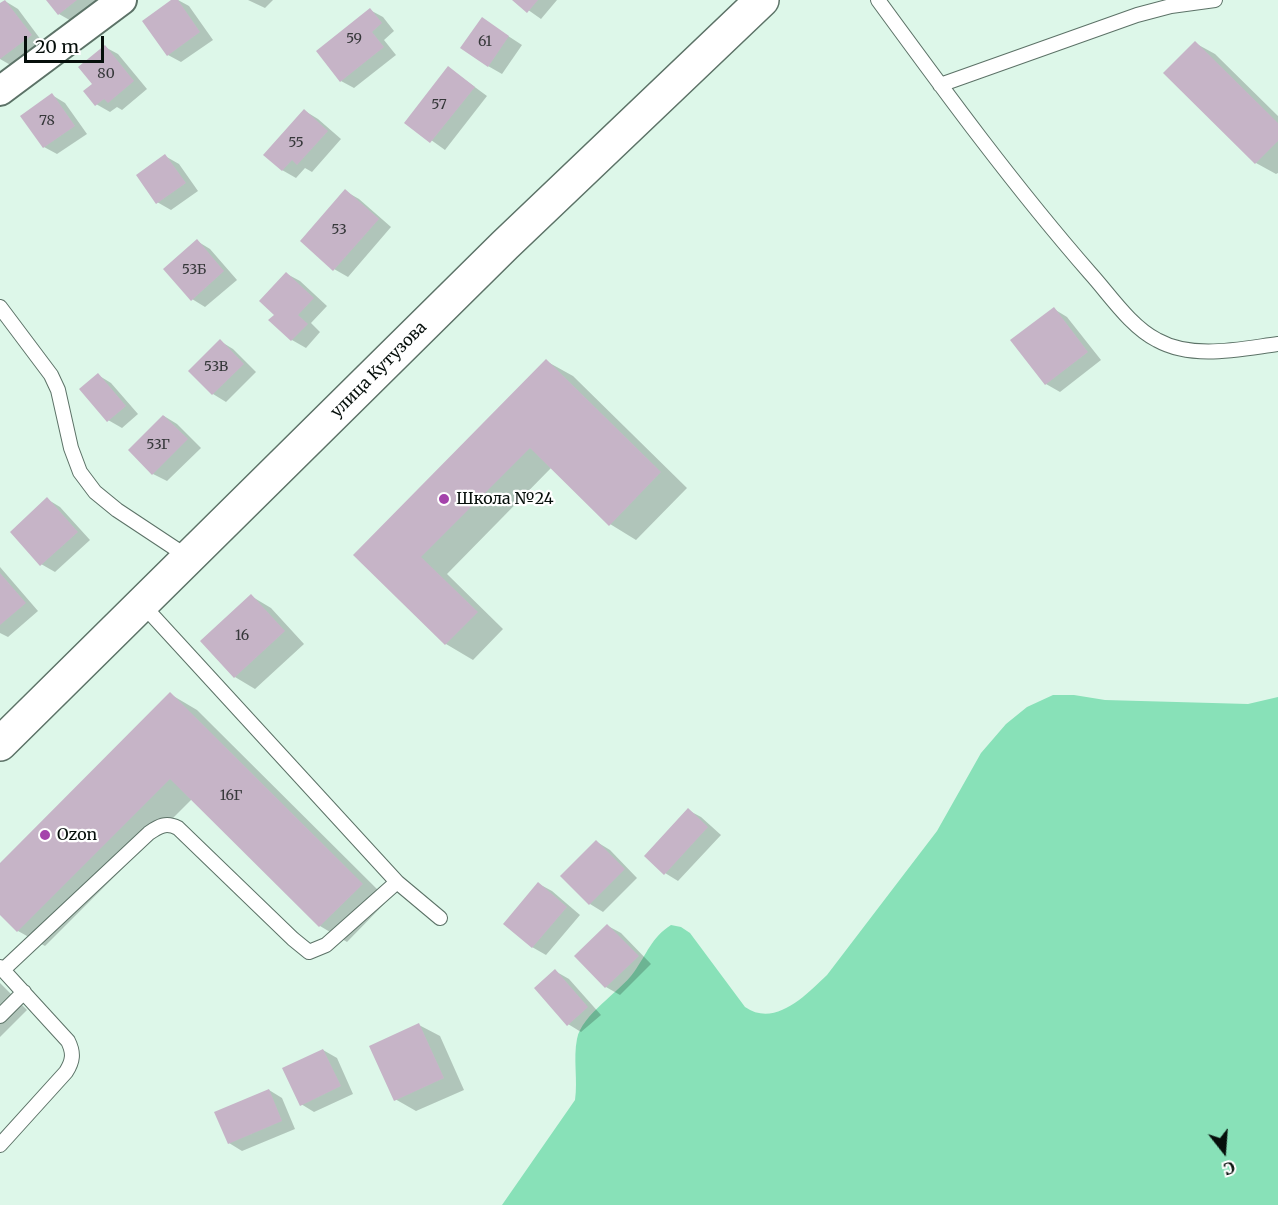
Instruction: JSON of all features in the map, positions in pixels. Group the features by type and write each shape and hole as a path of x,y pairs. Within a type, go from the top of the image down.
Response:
{"main road":[{"name":"улица Кутузова","path":"0,744 190,559 505,245 762,0"}],"street":[{"path":"0,91 122,0"}],"lane":[{"path":"878,0 1034,209 1134,322 1157,340 1184,350 1232,351 1278,344"},
{"path":"940,85 1137,15 1171,6 1215,0"},
{"path":"0,307 51,375 58,390 71,448 81,472 95,492 117,510 190,559"},
{"path":"142,604 398,882 440,918"},
{"path":"0,1145 66,1072 72,1057 68,1041 1,969 149,833 163,825 178,828 309,952 326,945 398,882"},
{"path":"0,1016 24,992"}],"green space":[{"path":"1053,695 1074,695 1105,700 1248,704 1278,697 1278,1205 502,1205 575,1100 576,1047 580,1030 593,1012 634,972 664,930 671,925 681,927 690,933 745,1007 768,1014 789,1006 827,975 937,831 981,753 1006,724 1027,707"}],"building":[{"path":"5,0 32,35 0,59 0,3"},
{"path":"46,0 77,0 58,15"},
{"path":"171,0 178,0 200,32 167,56 142,21"},
{"path":"512,0 538,0 527,13"},
{"path":"370,8 382,23 372,32 384,47 340,82 316,51"},
{"path":"482,17 509,36 488,67 460,48"},
{"path":"1195,41 1278,123 1278,141 1255,164 1163,73"},
{"path":"105,45 134,81 108,103 104,99 95,106 83,91 92,84 78,67"},
{"path":"448,66 475,87 430,143 404,123"},
{"path":"52,93 75,126 43,148 20,116"},
{"path":"304,109 328,131 297,165 292,160 282,171 263,155"},
{"path":"165,154 186,183 156,204 136,175"},
{"path":"345,189 379,219 333,271 300,241"},
{"path":"197,239 224,271 191,301 163,269"},
{"path":"286,272 314,298 298,315 308,324 291,341 268,320 274,315 259,301"},
{"path":"1054,307 1088,352 1045,385 1010,340"},
{"path":"220,339 244,364 212,395 188,371"},
{"name":"Школа №24","path":"546,359 661,472 609,526 530,448 421,557 478,612 445,645 353,555"},
{"path":"98,373 126,406 107,422 79,389"},
{"path":"163,415 188,439 152,475 128,450"},
{"path":"47,497 78,532 40,566 10,532"},
{"path":"0,573 26,603 0,625"},
{"path":"251,594 285,631 234,678 200,641"},
{"path":"170,692 363,884 319,927 170,779 17,932 0,915 0,863"},
{"path":"688,808 708,827 664,875 644,856"},
{"path":"596,840 625,869 589,905 560,876"},
{"path":"538,882 567,907 532,948 503,924"},
{"path":"607,924 639,956 605,988 574,956"},
{"path":"555,969 588,1007 567,1026 534,988"},
{"path":"419,1023 444,1078 394,1101 369,1046"},
{"path":"323,1049 341,1086 300,1106 282,1068"},
{"path":"269,1089 282,1121 228,1144 214,1112"}],"place":[{"name":"Школа №24","path":"444,499"},
{"name":"Ozon","path":"45,835"}]}
